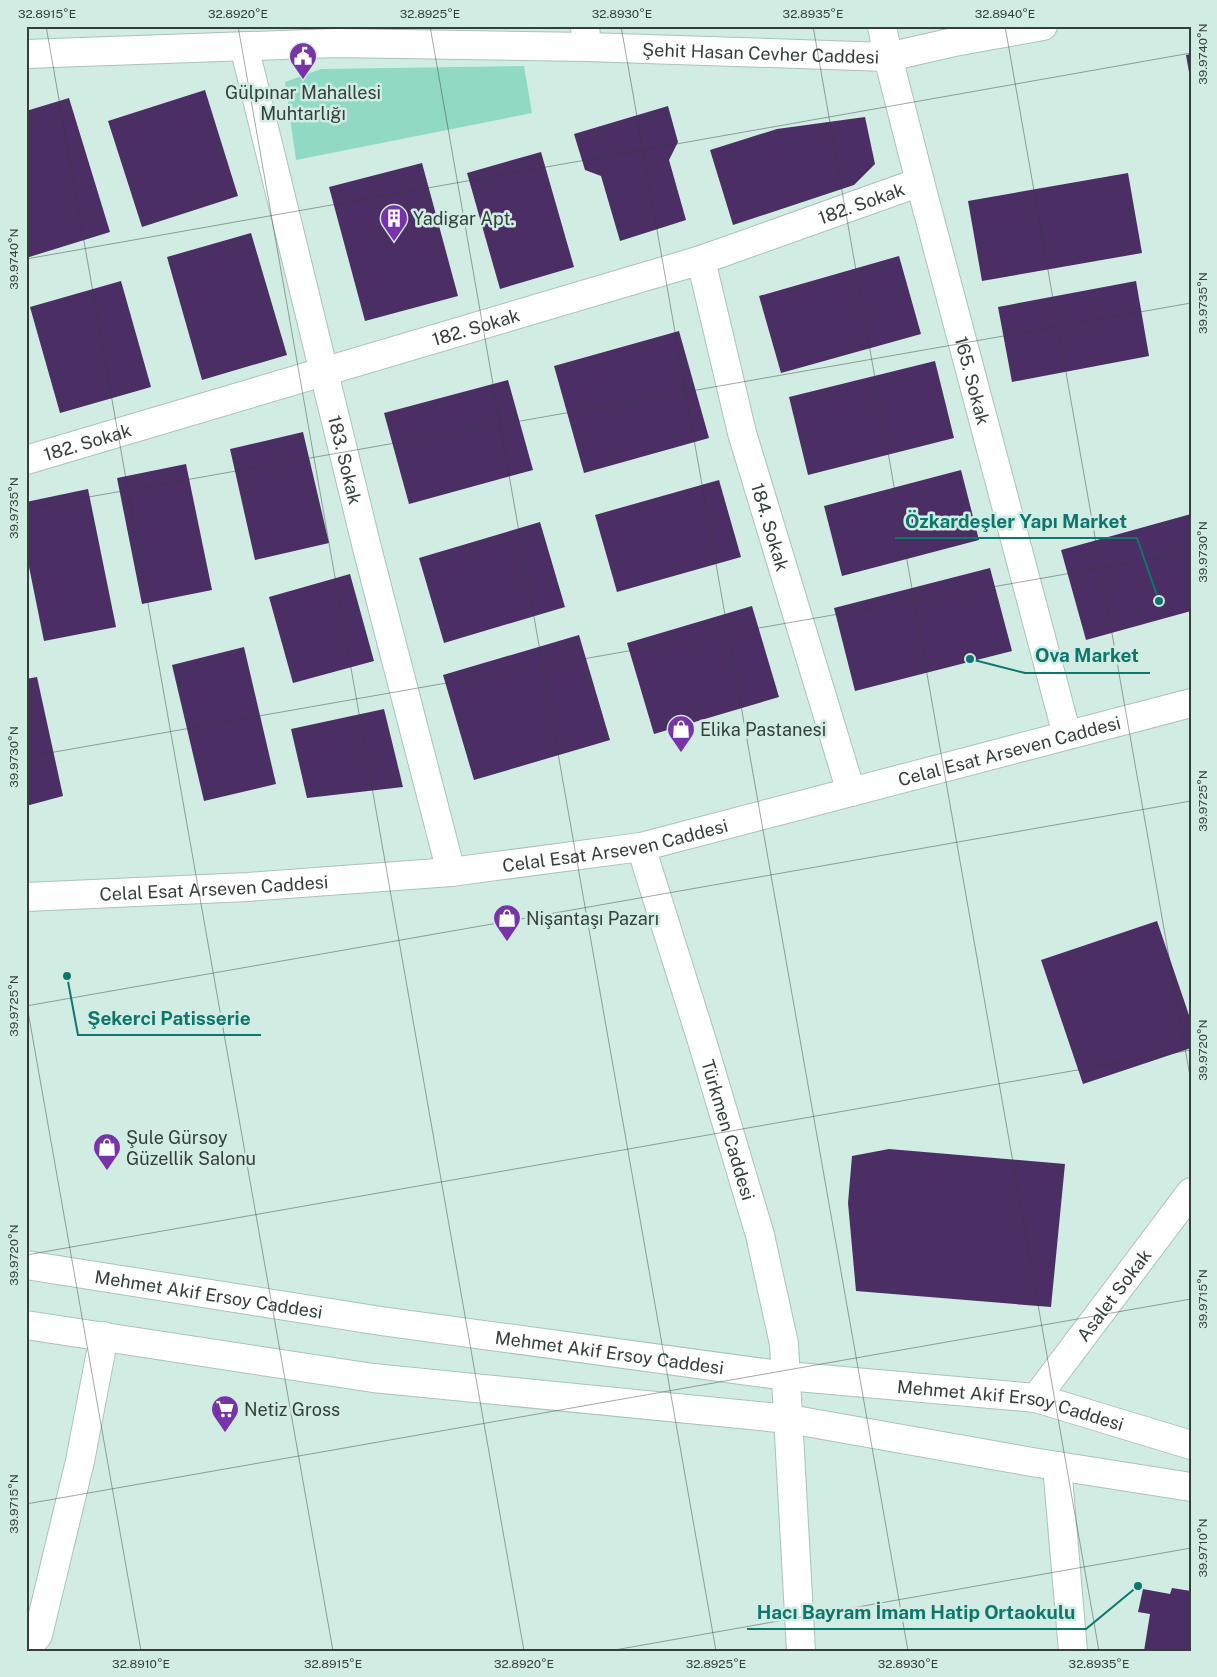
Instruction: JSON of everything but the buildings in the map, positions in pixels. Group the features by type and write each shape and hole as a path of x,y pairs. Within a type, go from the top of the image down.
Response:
{"street":[{"name":"165. Sokak","path":"882,26 888,57 920,182 1067,735"},
{"name":"Şehit Hasan Cevher Caddesi","path":"26,54 244,46 335,35 586,37 888,57 954,42 1043,26"},
{"name":"183. Sokak","path":"244,46 367,548 451,872"},
{"name":"182. Sokak","path":"26,460 701,260 920,182"},
{"name":"184. Sokak","path":"701,260 742,433 851,792"},
{"name":"Celal Esat Arseven Caddesi","path":"26,897 248,887 451,872 641,847 1191,703"},
{"name":"Türkmen Caddesi","path":"641,847 760,1235 784,1344 790,1419 801,1651"},
{"name":"Asalet Sokak","path":"1036,1398 1191,1192"},
{"name":"Mehmet Akif Ersoy Caddesi","path":"26,1265 381,1321 786,1376 1036,1398 1191,1444"},
{"path":"26,1325 373,1378 790,1419 1057,1466 1191,1487"},
{"path":"26,1650 38,1635 80,1462 104,1336"},
{"path":"1057,1466 1074,1651"}],"green space":[{"path":"524,66 532,113 296,160 285,82 321,69"}],"place":[{"name":"Gülpınar Mahallesi Muhtarlığı","path":"303,80"},
{"name":"Yadigar Apt.","path":"394,242"},
{"name":"Özkardeşler Yapı Market","path":"1159,601"},
{"name":"Ova Market","path":"970,659"},
{"name":"Elika Pastanesi","path":"681,753"},
{"name":"Nişantaşı Pazarı","path":"507,942"},
{"name":"Şekerci Patisserie","path":"67,976"},
{"name":"Şule Gürsoy Güzellik Salonu","path":"107,1171"},
{"name":"Netiz Gross","path":"225,1433"},
{"name":"Hacı Bayram İmam Hatip Ortaokulu","path":"1138,1586"}]}
